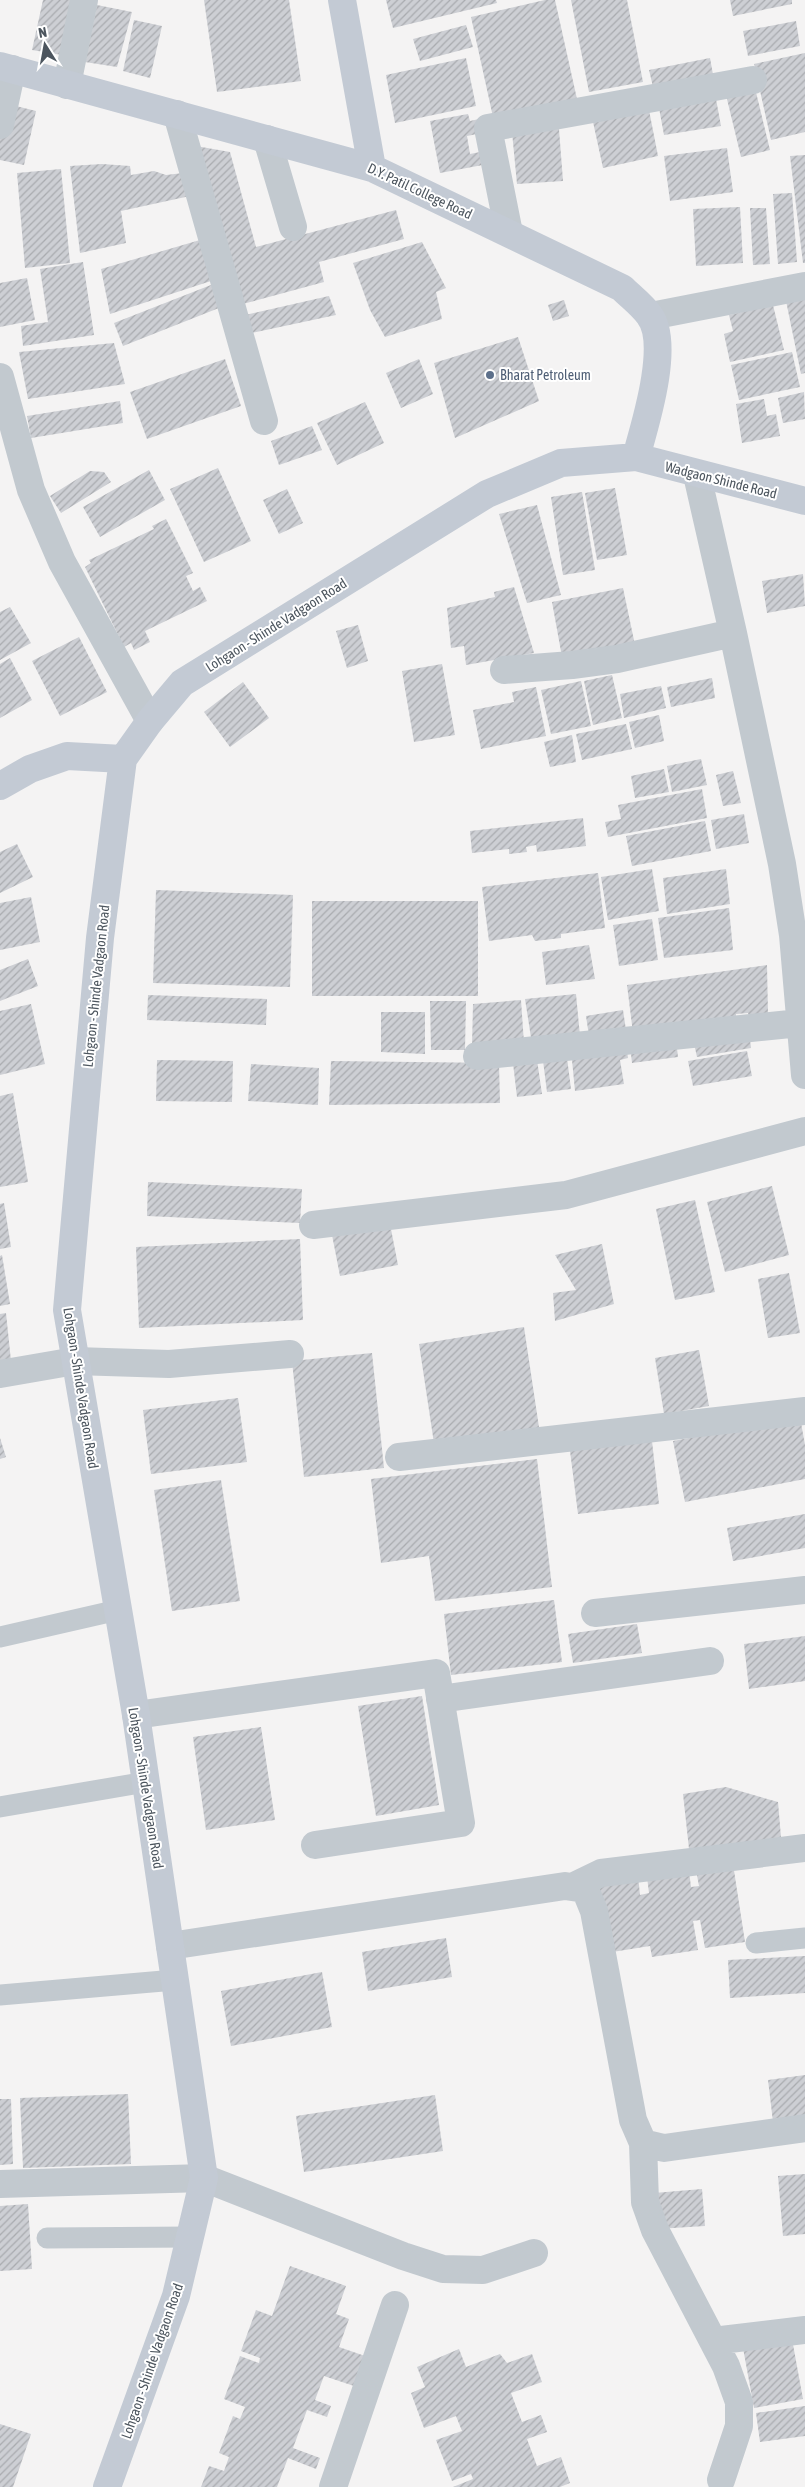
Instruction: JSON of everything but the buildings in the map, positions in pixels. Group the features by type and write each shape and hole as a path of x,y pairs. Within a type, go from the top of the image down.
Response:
{"street":[{"path":"67,84 84,0"},
{"path":"342,0 372,168"},
{"path":"0,125 6,67"},
{"name":"D.Y. Patil College Road","path":"6,67 372,168 622,288 650,316"},
{"path":"509,233 488,128 753,80"},
{"path":"176,114 264,421"},
{"path":"267,139 293,227"},
{"path":"636,458 654,391 658,346 650,316 805,286"},
{"path":"1,381 31,490 62,562 150,721"},
{"name":"Wadgaon Shinde Road","path":"636,458 805,501"},
{"name":"Lohgaon - Shinde Vadgaon Road","path":"107,2487 176,2296 204,2178 136,1715 67,1310 100,938 123,759 150,721 182,683 487,494 561,463 636,458"},
{"path":"697,475 733,633 800,951 800,1023 805,1076"},
{"path":"504,670 572,665 616,659 733,633"},
{"path":"0,786 30,768 67,756 123,759"},
{"path":"476,1056 800,1023"},
{"path":"313,1225 566,1195 805,1131"},
{"path":"0,1374 75,1361 169,1364 290,1354"},
{"path":"399,1457 805,1411"},
{"path":"595,1612 805,1590"},
{"path":"440,1699 710,1661"},
{"path":"136,1715 436,1673 461,1823 315,1845"},
{"path":"572,1887 601,1873 805,1848"},
{"path":"170,1946 565,1886 585,1889 594,1911 632,2120 643,2143 646,2202 655,2230 726,2366 739,2402 739,2426 721,2480"},
{"path":"643,2143 664,2148 805,2128"},
{"path":"0,2184 204,2178 403,2256 443,2269 483,2270 534,2253"},
{"path":"333,2487 395,2305"},
{"path":"713,2341 805,2330"}],"lane":[{"path":"0,1637 118,1610"},
{"path":"0,1808 146,1782"},
{"path":"756,1943 805,1938"},
{"path":"0,1995 175,1980"},
{"path":"47,2238 191,2237"}],"place":[{"name":"Bharat Petroleum","path":"490,375"}]}
